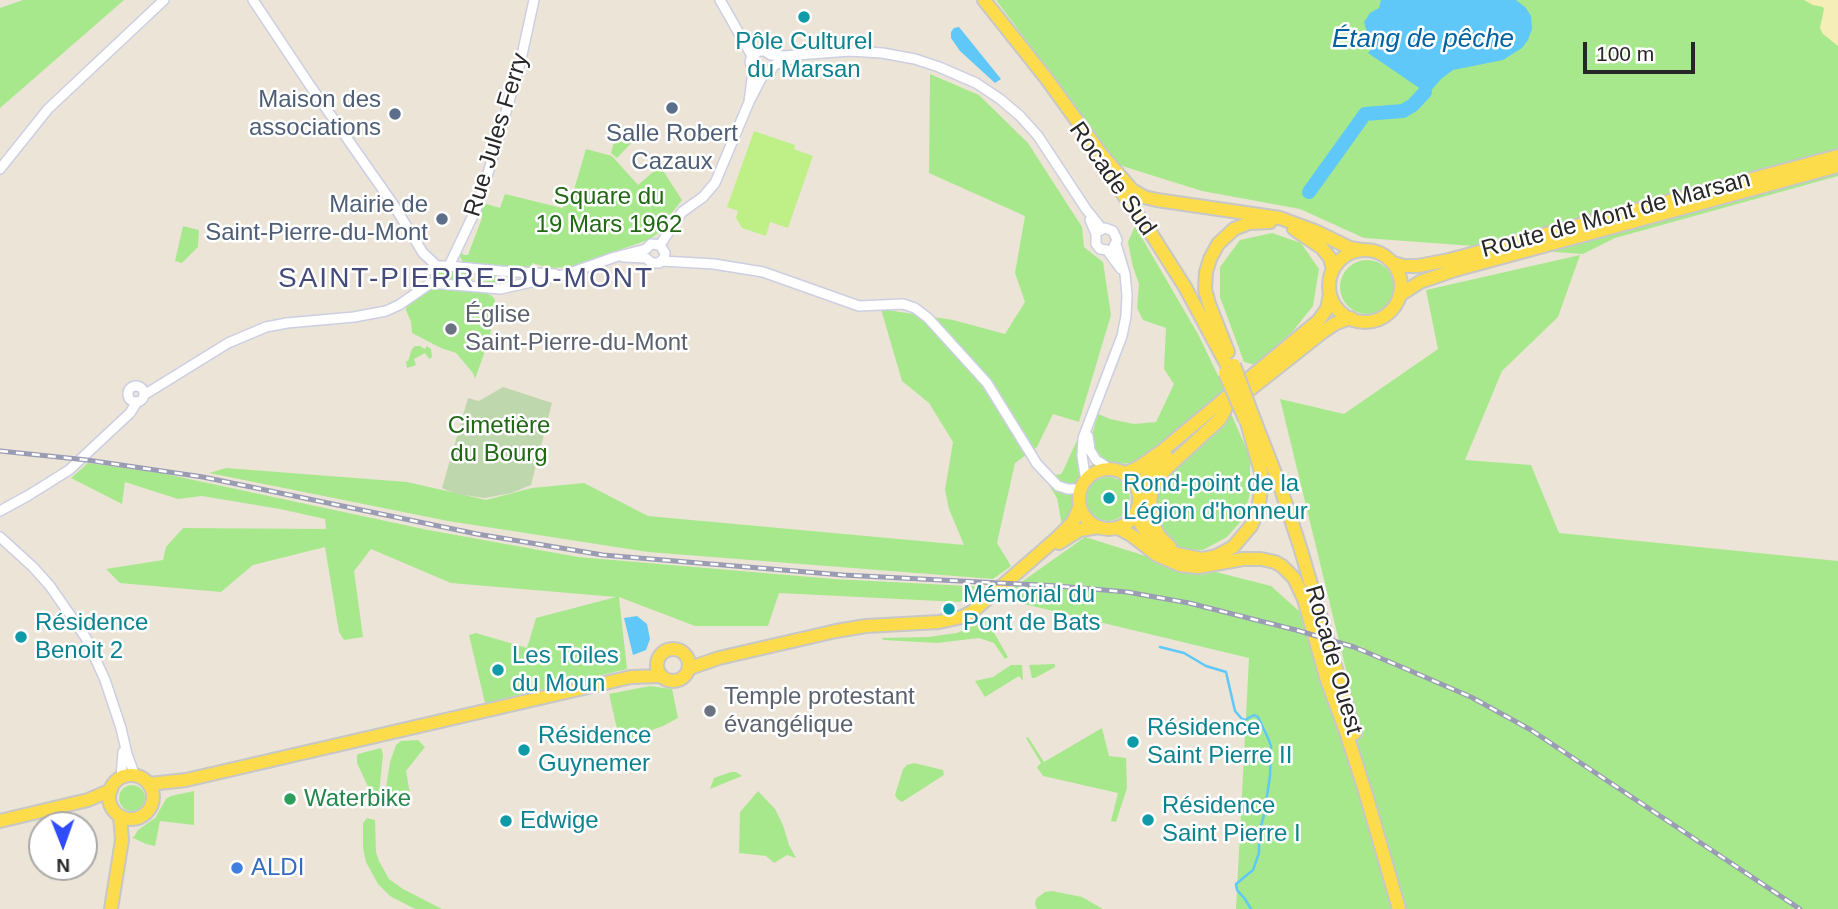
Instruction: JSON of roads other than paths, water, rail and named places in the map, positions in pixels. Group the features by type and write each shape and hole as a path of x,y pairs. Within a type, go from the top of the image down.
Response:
{"main road":[{"name":"Rocade Sud","path":"978,0 1041,81 1152,235 1185,287 1229,369"},
{"path":"984,0 1132,190 1157,200 1280,218 1350,248 1362,250 1379,253 1393,263 1399,275 1400,295 1396,304 1383,317 1366,321 1351,318 1338,309 1329,286 1333,270 1345,256 1362,250"},
{"name":"Route de Mont de Marsan","path":"1393,263 1418,266 1449,260 1838,156"},
{"path":"1400,295 1420,282 1455,270 1838,166"},
{"path":"1135,514 1148,537 1157,545 1177,554 1202,559 1216,556 1233,547 1251,526 1258,510 1261,481 1249,416 1229,369 1205,289 1206,272 1217,244 1241,225 1262,221 1289,227 1322,248 1330,258 1333,270"},
{"path":"1118,472 1139,467 1162,451 1318,321 1327,309 1331,294"},
{"path":"1138,491 1150,470 1226,408 1324,331 1351,318"},
{"path":"1177,554 1159,536 1153,525 1150,502 1152,490 1158,478 1220,419 1226,408"},
{"name":"Rocade Ouest","path":"1249,416 1280,486 1308,572 1405,909"},
{"path":"1102,470 1118,472 1130,478 1138,491 1135,514 1118,528 1099,527 1090,523 1080,506 1079,498 1083,485 1093,474 1102,470"},
{"path":"689,663 866,626 957,619 972,612 1032,561 1073,522 1080,506"},
{"path":"1032,561 1080,530 1099,527"},
{"path":"1118,528 1157,555 1180,565 1198,567 1243,559 1261,559 1282,566 1294,578 1304,599 1327,680 1350,744 1399,909"},
{"path":"659,670 660,656 670,649 679,649 689,663"},
{"path":"659,670 671,681 679,680 685,676 689,663"},
{"path":"149,784 186,779 659,670"},
{"path":"0,821 101,796 111,790 121,778 141,777 149,784 154,797"},
{"path":"88,800 99,802 134,819 148,811 154,797 162,790 186,779"},
{"path":"111,790 110,801 116,812 122,840"},
{"path":"111,909 122,840 134,819"}],"street":[{"path":"0,169 48,110 164,0"},
{"path":"253,0 393,204 423,253 431,274"},
{"name":"Rue Jules Ferry","path":"449,266 477,207 486,180 520,64 534,0"},
{"path":"720,0 736,30 755,53"},
{"path":"773,60 850,51 888,54 915,59 976,83 1000,99 1030,126 1099,232"},
{"path":"755,53 767,52 773,60"},
{"path":"749,102 753,71 750,65 755,53"},
{"path":"646,254 652,263 662,253 682,212 711,189 749,102 763,75 770,72 773,60"},
{"path":"753,71 763,75"},
{"path":"646,254 650,244 662,253 688,261 763,272 859,306 903,304 915,308 929,318 987,383 1037,464 1058,486 1068,489 1083,485 1083,438 1122,336 1127,305 1125,274 1116,244 1117,236 1108,228 1099,232 1095,241 1098,247 1107,250 1125,274"},
{"path":"1107,250 1116,244"},
{"path":"431,274 493,290 567,274 615,257 646,254"},
{"path":"0,511 69,470 137,399 228,344 266,327 386,311 417,292 431,274 449,266 567,274"},
{"path":"500,271 505,278 504,287"},
{"path":"1087,428 1093,455 1101,464 1118,472"},
{"path":"0,537 50,586 86,638 105,680 135,776"},
{"path":"121,778 124,744"}],"water":[{"name":"Étang de pêche","path":"1381,0 1516,0 1531,16 1532,29 1522,48 1503,60 1453,70 1428,94 1368,53 1372,48 1371,39 1364,22 1370,13 1379,8"},
{"path":"959,27 1001,79 995,83 960,51 951,38 951,32"},
{"path":"637,616 647,624 650,639 646,650 633,655 624,618"}],"waterway":[{"path":"1309,192 1365,114 1403,111 1425,92"},
{"path":"1160,647 1184,653 1206,666 1226,672 1235,711 1245,720 1254,715 1258,717 1271,746 1270,776 1259,833 1259,853 1253,870 1236,884 1237,890 1251,909"}],"railway":[{"path":"0,451 87,460 203,477 477,534 603,555 843,575 1127,592 1189,603 1296,630 1354,647 1404,668 1471,697 1531,730 1800,909"}],"place":[{"name":"Pôle Culturel du Marsan","path":"804,17"},
{"name":"Salle Robert Cazaux","path":"672,108"},
{"name":"Maison des associations","path":"395,114"},
{"name":"Mairie de Saint-Pierre-du-Mont","path":"442,219"},
{"name":"Église Saint-Pierre-du-Mont","path":"451,329"},
{"name":"Rond-point de la Légion d'honneur","path":"1109,498"},
{"name":"Mémorial du Pont de Bats","path":"949,609"},
{"name":"Résidence Benoit 2","path":"21,637"},
{"name":"Les Toiles du Moun","path":"498,670"},
{"name":"Temple protestant évangélique","path":"710,711"},
{"name":"Résidence Saint Pierre II","path":"1133,742"},
{"name":"Résidence Guynemer","path":"524,750"},
{"name":"Waterbike","path":"290,799"},
{"name":"Résidence Saint Pierre I","path":"1148,820"},
{"name":"Edwige","path":"506,821"},
{"name":"ALDI","path":"237,868"}],"district":[{"name":"SAINT-PIERRE-DU-MONT","path":"466,279"}],"park label":[{"name":"Square du 19 Mars 1962","path":"609,211"},
{"name":"Cimetière du Bourg","path":"499,440"}]}
